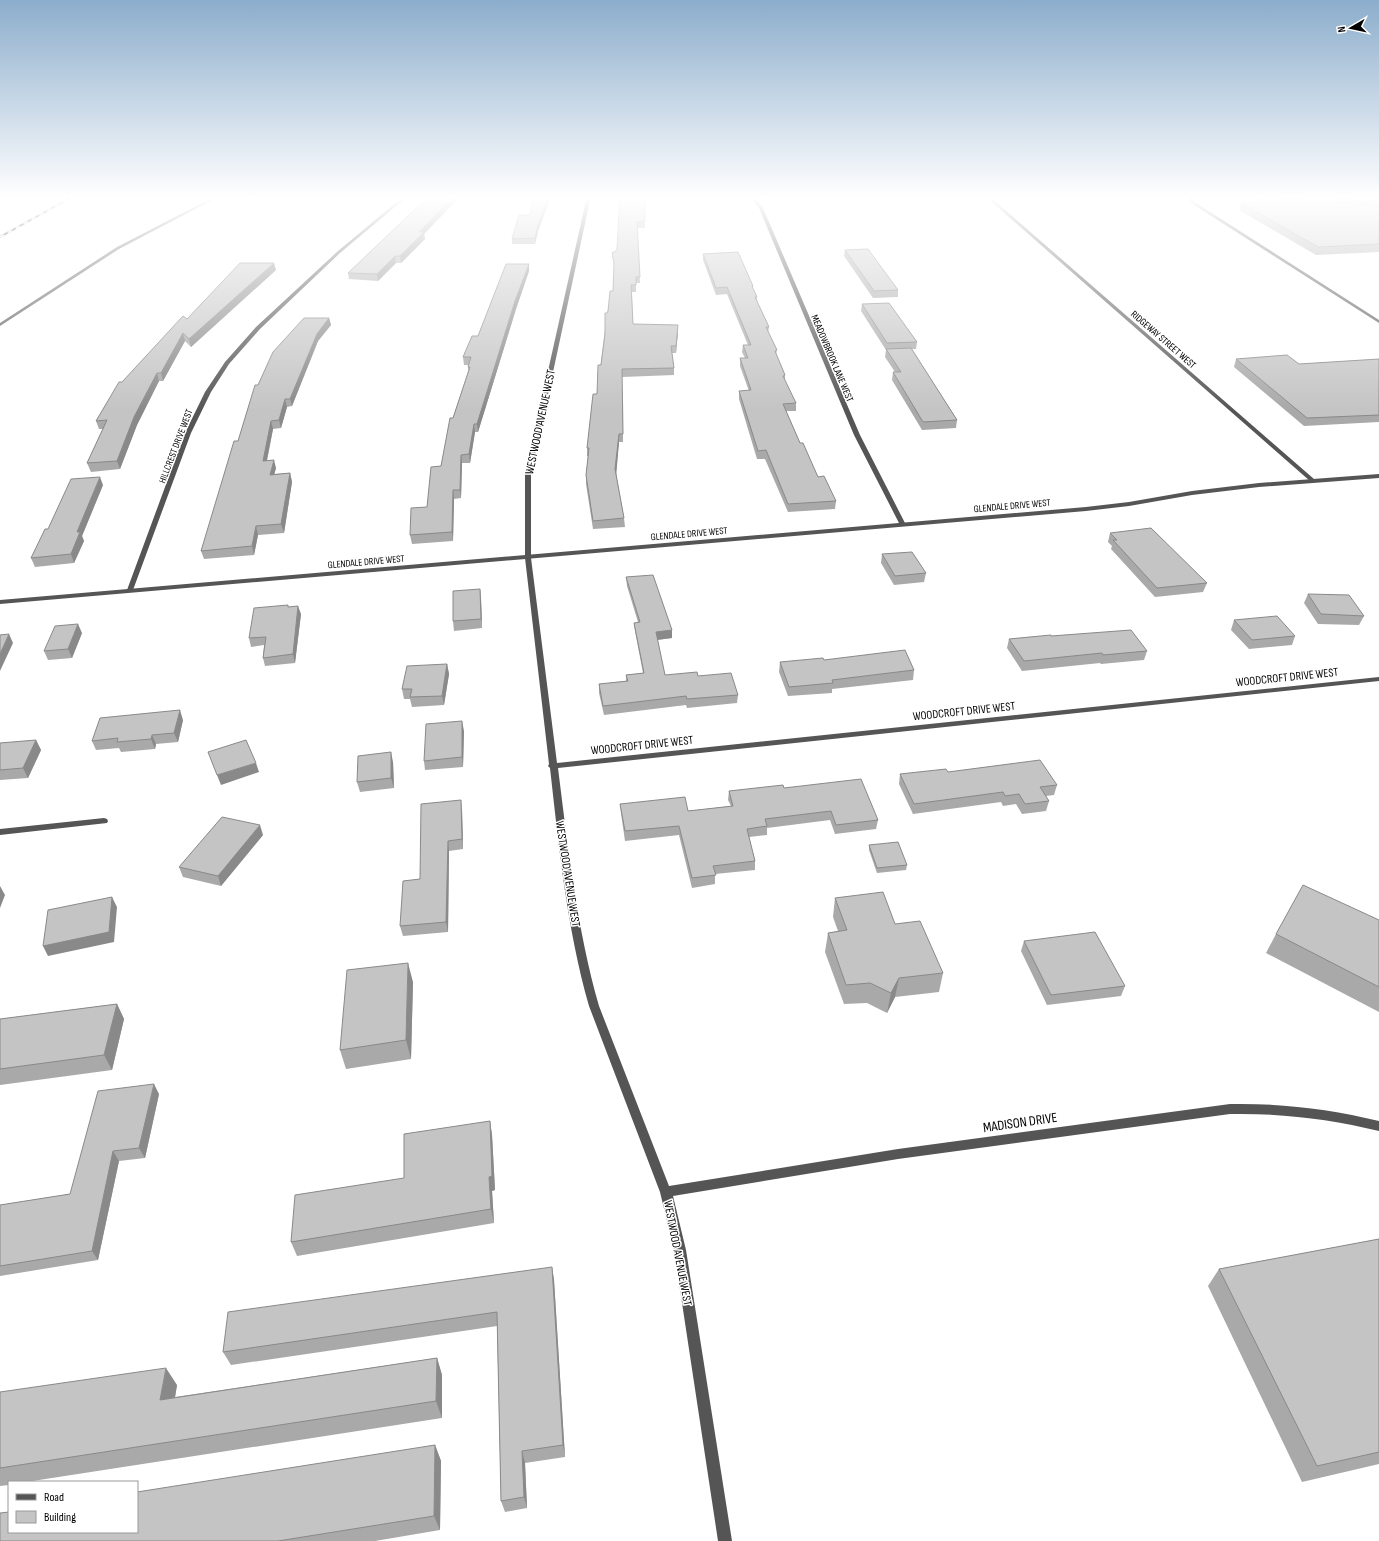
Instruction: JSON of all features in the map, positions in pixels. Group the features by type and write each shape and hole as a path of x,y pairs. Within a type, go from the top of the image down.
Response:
{"street":[{"path":"0,325 87,268"},
{"name":"HILLCREST DRIVE WEST","path":"130,590 188,433 208,392 227,363 258,328 322,268"},
{"name":"WESTWOOD AVENUE WEST","path":"573,268 528,474 528,558 552,766 568,882 588,985 594,1006 666,1192 680,1250 725,1541"},
{"name":"MEADOWBROOK LANE WEST","path":"786,268 857,435 903,525"},
{"name":"RIDGEWAY STREET WEST","path":"1069,268 1312,480"},
{"path":"1295,268 1379,322"},
{"name":"GLENDALE DRIVE WEST","path":"0,602 528,558 1086,509 1129,504 1192,493 1312,480 1379,476"},
{"name":"WOODCROFT DRIVE WEST","path":"552,766 1379,679"},
{"path":"0,832 104,821"},
{"name":"MADISON DRIVE","path":"666,1192 898,1154 1230,1109 1257,1108 1290,1110 1348,1118 1379,1126"}],"building":[{"path":"235,268 269,268 189,339 183,333 161,373 157,373 134,417 117,461 87,463 107,420 96,421 119,382 122,382 183,316 187,319"},
{"path":"353,268 383,268 377,274 348,273"},
{"path":"504,268 528,268 515,301 477,424 474,424 469,454 461,455 460,490 453,490 452,532 410,535 411,508 427,507 431,467 441,466 450,418 453,418 470,367 468,367 471,357 463,357 472,336 478,336"},
{"path":"614,268 640,268 640,277 636,277 636,285 631,285 633,324 678,325 676,346 671,346 674,368 622,369 623,434 619,434 615,469 624,518 593,521 586,475 589,448 587,448 593,394 597,394 598,365 601,365 605,334 605,313 608,311 610,291 613,291"},
{"path":"708,268 745,268 757,297 755,297 769,327 766,327 777,350 775,351 785,375 783,376 796,403 783,404 800,443 803,443 818,477 824,476 836,501 788,504 766,450 758,451 739,391 751,390 740,358 748,358 743,345 751,345 727,287 716,288"},
{"path":"858,268 882,268 898,290 874,291"},
{"path":"889,303 917,342 887,343 862,304"},
{"path":"304,318 329,318 317,334 290,399 285,399 279,420 271,421 263,461 274,460 270,475 290,473 281,524 256,526 252,546 201,551 234,441 238,441 255,385 258,385 273,352"},
{"path":"911,348 957,420 923,422 893,372 901,372 886,349"},
{"path":"1287,355 1299,364 1379,359 1379,415 1307,418 1236,359"},
{"path":"100,477 77,532 80,532 71,554 31,558 45,529 48,529 71,479"},
{"path":"1151,528 1207,583 1157,588 1113,540 1117,540 1110,533"},
{"path":"912,552 926,573 895,576 882,554"},
{"path":"653,575 672,630 656,632 665,675 697,672 698,676 731,673 738,695 687,699 686,696 603,706 599,684 628,681 626,675 644,673 634,623 640,622 626,577"},
{"path":"480,589 481,619 453,621 453,591"},
{"path":"1308,594 1349,595 1364,616 1321,614"},
{"path":"288,605 288,607 298,606 293,654 263,658 266,637 249,638 254,608"},
{"path":"1277,616 1295,636 1252,640 1234,620"},
{"path":"78,624 68,649 44,651 55,626"},
{"path":"1131,630 1147,651 1103,655 1102,653 1024,661 1009,639 1051,635"},
{"path":"9,634 0,654 0,635"},
{"path":"905,650 914,670 832,680 833,683 789,687 780,662 823,658 824,660"},
{"path":"447,664 442,696 410,697 412,689 402,689 407,666"},
{"path":"180,710 174,733 152,735 151,739 117,742 118,738 92,741 100,718"},
{"path":"462,721 462,757 424,761 426,724"},
{"path":"36,740 23,768 0,770 0,743"},
{"path":"246,740 256,763 217,775 208,752"},
{"path":"391,752 391,778 357,782 358,756"},
{"path":"1040,760 1057,785 1040,787 1049,801 1025,804 1019,794 1005,796 1003,792 914,804 900,774 946,769 948,772"},
{"path":"861,779 878,820 836,825 831,811 765,819 767,826 747,829 755,861 713,866 716,875 692,878 679,826 625,831 620,804 685,797 688,811 733,806 729,791 783,785 784,788"},
{"path":"461,800 462,839 448,841 446,922 400,926 403,881 420,879 421,804"},
{"path":"222,817 260,825 218,876 179,867"},
{"path":"898,842 907,865 877,868 869,845"},
{"path":"1303,885 1379,920 1379,987 1276,934"},
{"path":"883,892 895,924 920,921 943,973 899,978 891,993 870,983 846,985 828,933 847,930 835,898"},
{"path":"112,897 109,932 43,946 48,910"},
{"path":"1095,932 1125,986 1051,995 1024,941"},
{"path":"408,963 406,1040 340,1050 347,970"},
{"path":"117,1004 104,1055 0,1069 0,1019"},
{"path":"154,1084 139,1148 113,1151 92,1251 0,1266 0,1205 70,1194 98,1091"},
{"path":"490,1121 492,1176 489,1177 491,1209 291,1242 295,1195 404,1178 404,1134"},
{"path":"1379,1239 1379,1452 1317,1466 1219,1269"},
{"path":"552,1267 563,1445 522,1451 524,1497 501,1501 497,1312 223,1352 228,1312"},
{"path":"437,1358 436,1401 0,1468 0,1392 166,1368 160,1400"},
{"path":"435,1445 434,1516 278,1541 0,1541 0,1513 8,1512 8,1533 138,1533 138,1492"}]}
